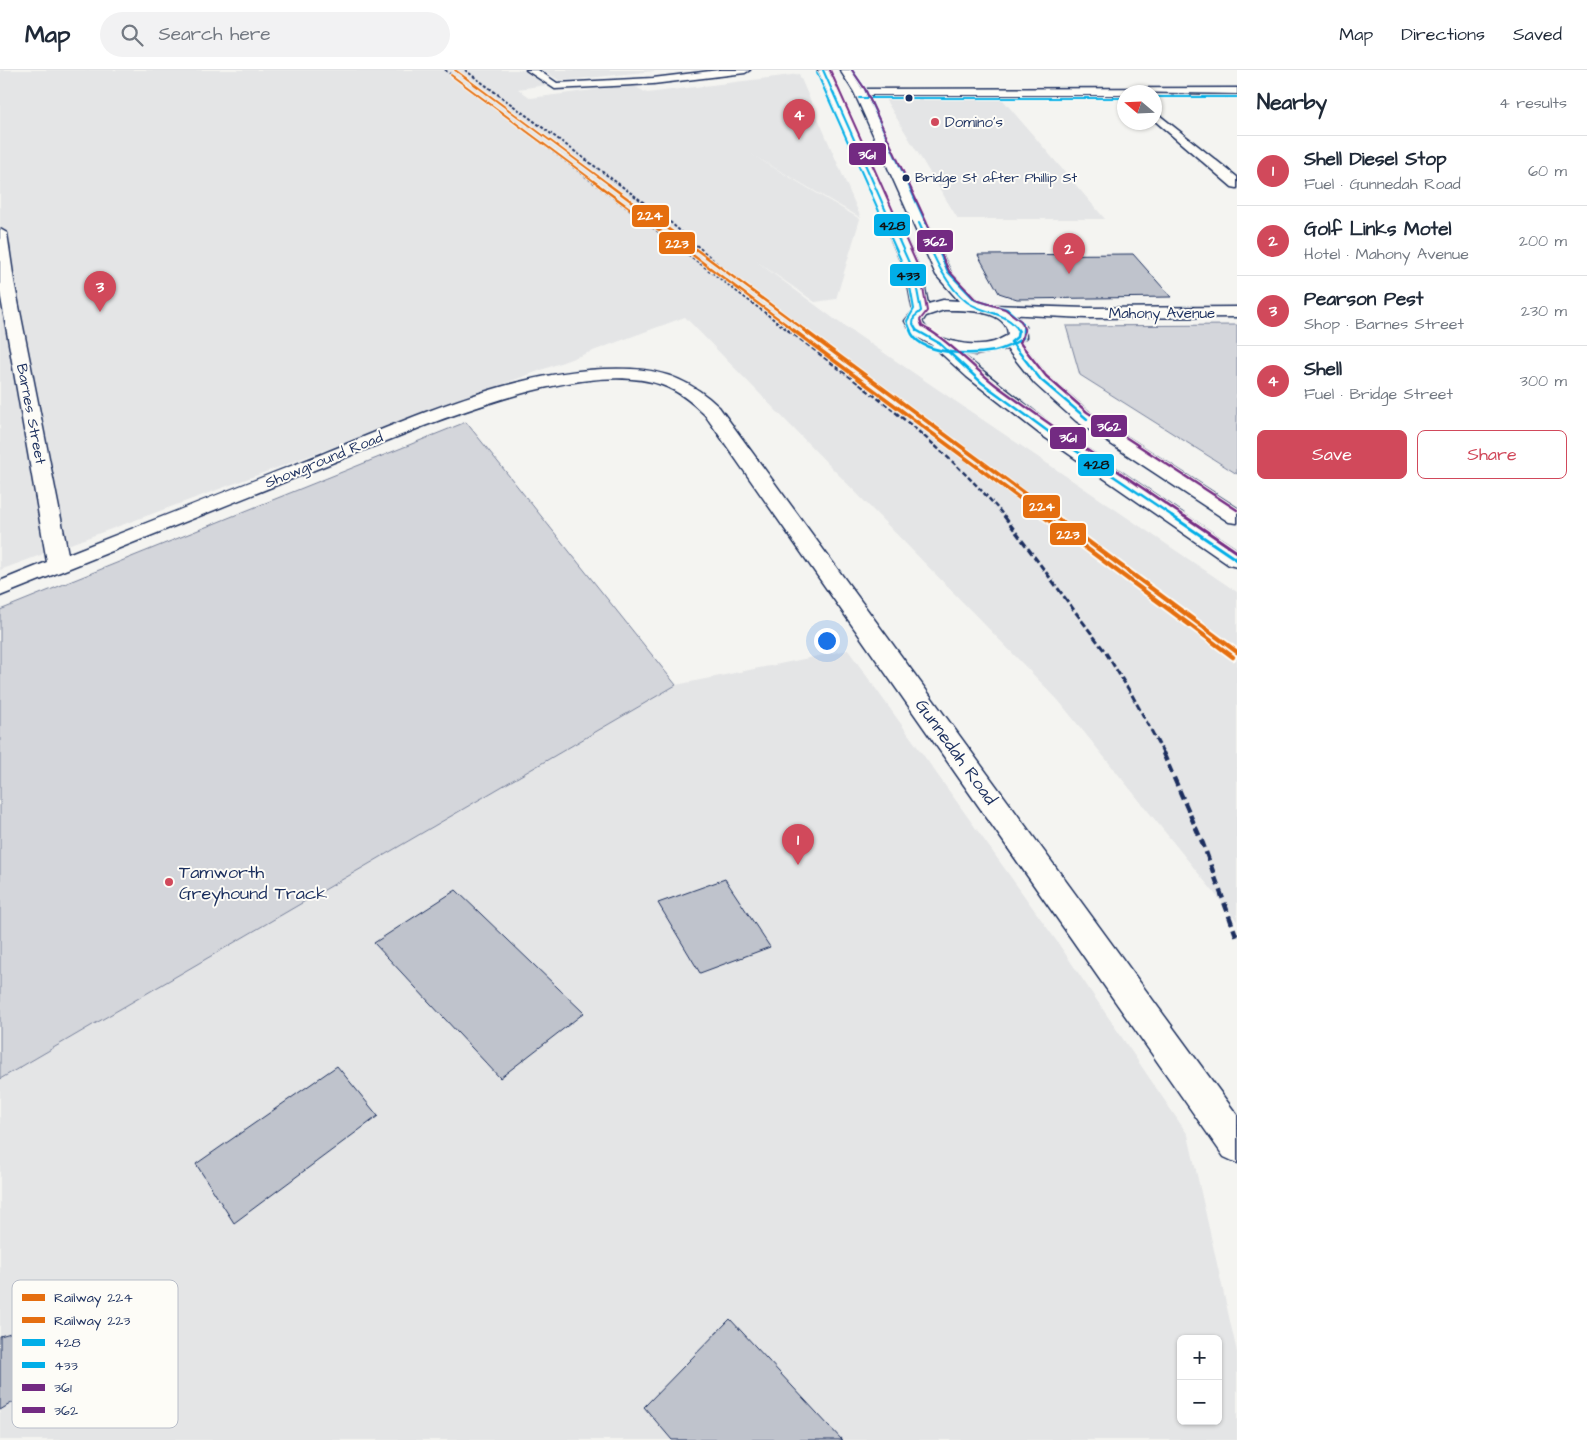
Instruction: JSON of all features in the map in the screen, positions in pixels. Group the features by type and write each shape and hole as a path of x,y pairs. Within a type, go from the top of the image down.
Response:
{"street":[{"path":"530,70 555,86 653,81 745,70"},
{"path":"823,70 914,274 921,311"},
{"path":"845,70 859,92 944,275 973,306"},
{"path":"1162,92 1237,91"},
{"path":"845,116 845,100 852,94 859,92 1117,92"},
{"path":"1162,121 1237,184"},
{"name":"Barnes Street","path":"0,233 3,281 59,565"},
{"path":"1237,516 1083,417 1042,380 1015,336 1010,319 990,310 973,306 944,305 921,311 914,317 913,324 917,331 939,343 982,383 1057,438 1237,560"},
{"name":"Mahony Avenue","path":"990,310 1086,313 1237,312"},
{"name":"Mahony Avenue","path":"939,343 955,347 987,349 1015,336 1086,313"},
{"name":"Showground Road","path":"0,588 430,418 497,395 547,382 579,377 633,375 659,378"},
{"name":"Gunnedah Road","path":"659,378 683,385 700,397 712,411 1237,1145"}],"shaded area":[{"path":"0,70 522,70 546,85 518,89 531,98 632,85 647,93 799,74 861,218 749,153 860,219 836,299 815,302 756,261 837,321 1237,592 1237,921 1058,700 685,317 0,570"},
{"path":"543,70 663,70 560,81"},
{"path":"885,99 1003,100 1105,219 958,219"},
{"path":"1237,325 1237,474 1080,375 1066,326"},
{"name":"Tamworth Greyhound Track","path":"466,422 676,685 0,1079 0,610"},
{"path":"848,650 1058,943 1188,1135 1237,1352 1237,1440 0,1440 0,1079 676,685"}],"building":[{"path":"1133,254 1171,297 1017,299 999,293 978,255"},
{"path":"725,879 770,947 700,973 658,903"},
{"path":"456,890 584,1013 500,1078 374,943"},
{"path":"337,1066 378,1116 234,1223 196,1164"},
{"path":"730,1319 842,1440 672,1440 644,1407"},
{"path":"12,1333 12,1403 0,1410 0,1336"}],"railway":[{"path":"445,70 789,331"},
{"path":"465,70 670,222 735,279"},
{"path":"788,330 874,395 929,441 956,465 1005,517"},
{"path":"1004,516 1106,653 1132,695 1164,754"},
{"path":"1163,753 1203,844 1237,938"}],"rail line":[{"name":"224","path":"455,70 1237,652"},
{"name":"223","path":"451,75 1233,657"}],"transit line":[{"name":"428","path":"823,70 914,274 921,311 914,317 913,324 917,331 939,343 982,383 1057,438 1237,560"},
{"name":"361","path":"830,70 920,271 927,311 920,320 922,326 943,338 986,378 1061,433 1237,552"},
{"name":"433","path":"817,73 908,276 914,309 907,321 912,334 923,344 939,350 957,353 995,351 1011,346 1023,338 1023,323 1007,309 975,300 948,272 865,89 852,70"},
{"name":"362","path":"852,70 865,89 949,271 976,300 1005,309 1021,321 1025,331 1020,343 1046,376 1087,412 1237,510"},
{"name":"433","path":"1162,97 1237,97"},
{"name":"433","path":"859,98 1117,98"},
{"name":"428","path":"919,223 941,269 956,291 973,306 999,314 1010,320 1019,331 1017,337 1011,342 1041,380 1087,419"}],"place":[{"name":"Domino's","path":"935,122"},
{"name":"Shell","path":"799,140"},
{"name":"Bridge St after Phillip St","path":"906,178"},
{"name":"Golf Links Motel","path":"1069,274"},
{"name":"Pearson Pest","path":"100,312"},
{"name":"Shell Diesel Stop","path":"798,865"},
{"name":"Tamworth Greyhound Track","path":"169,882"}]}
